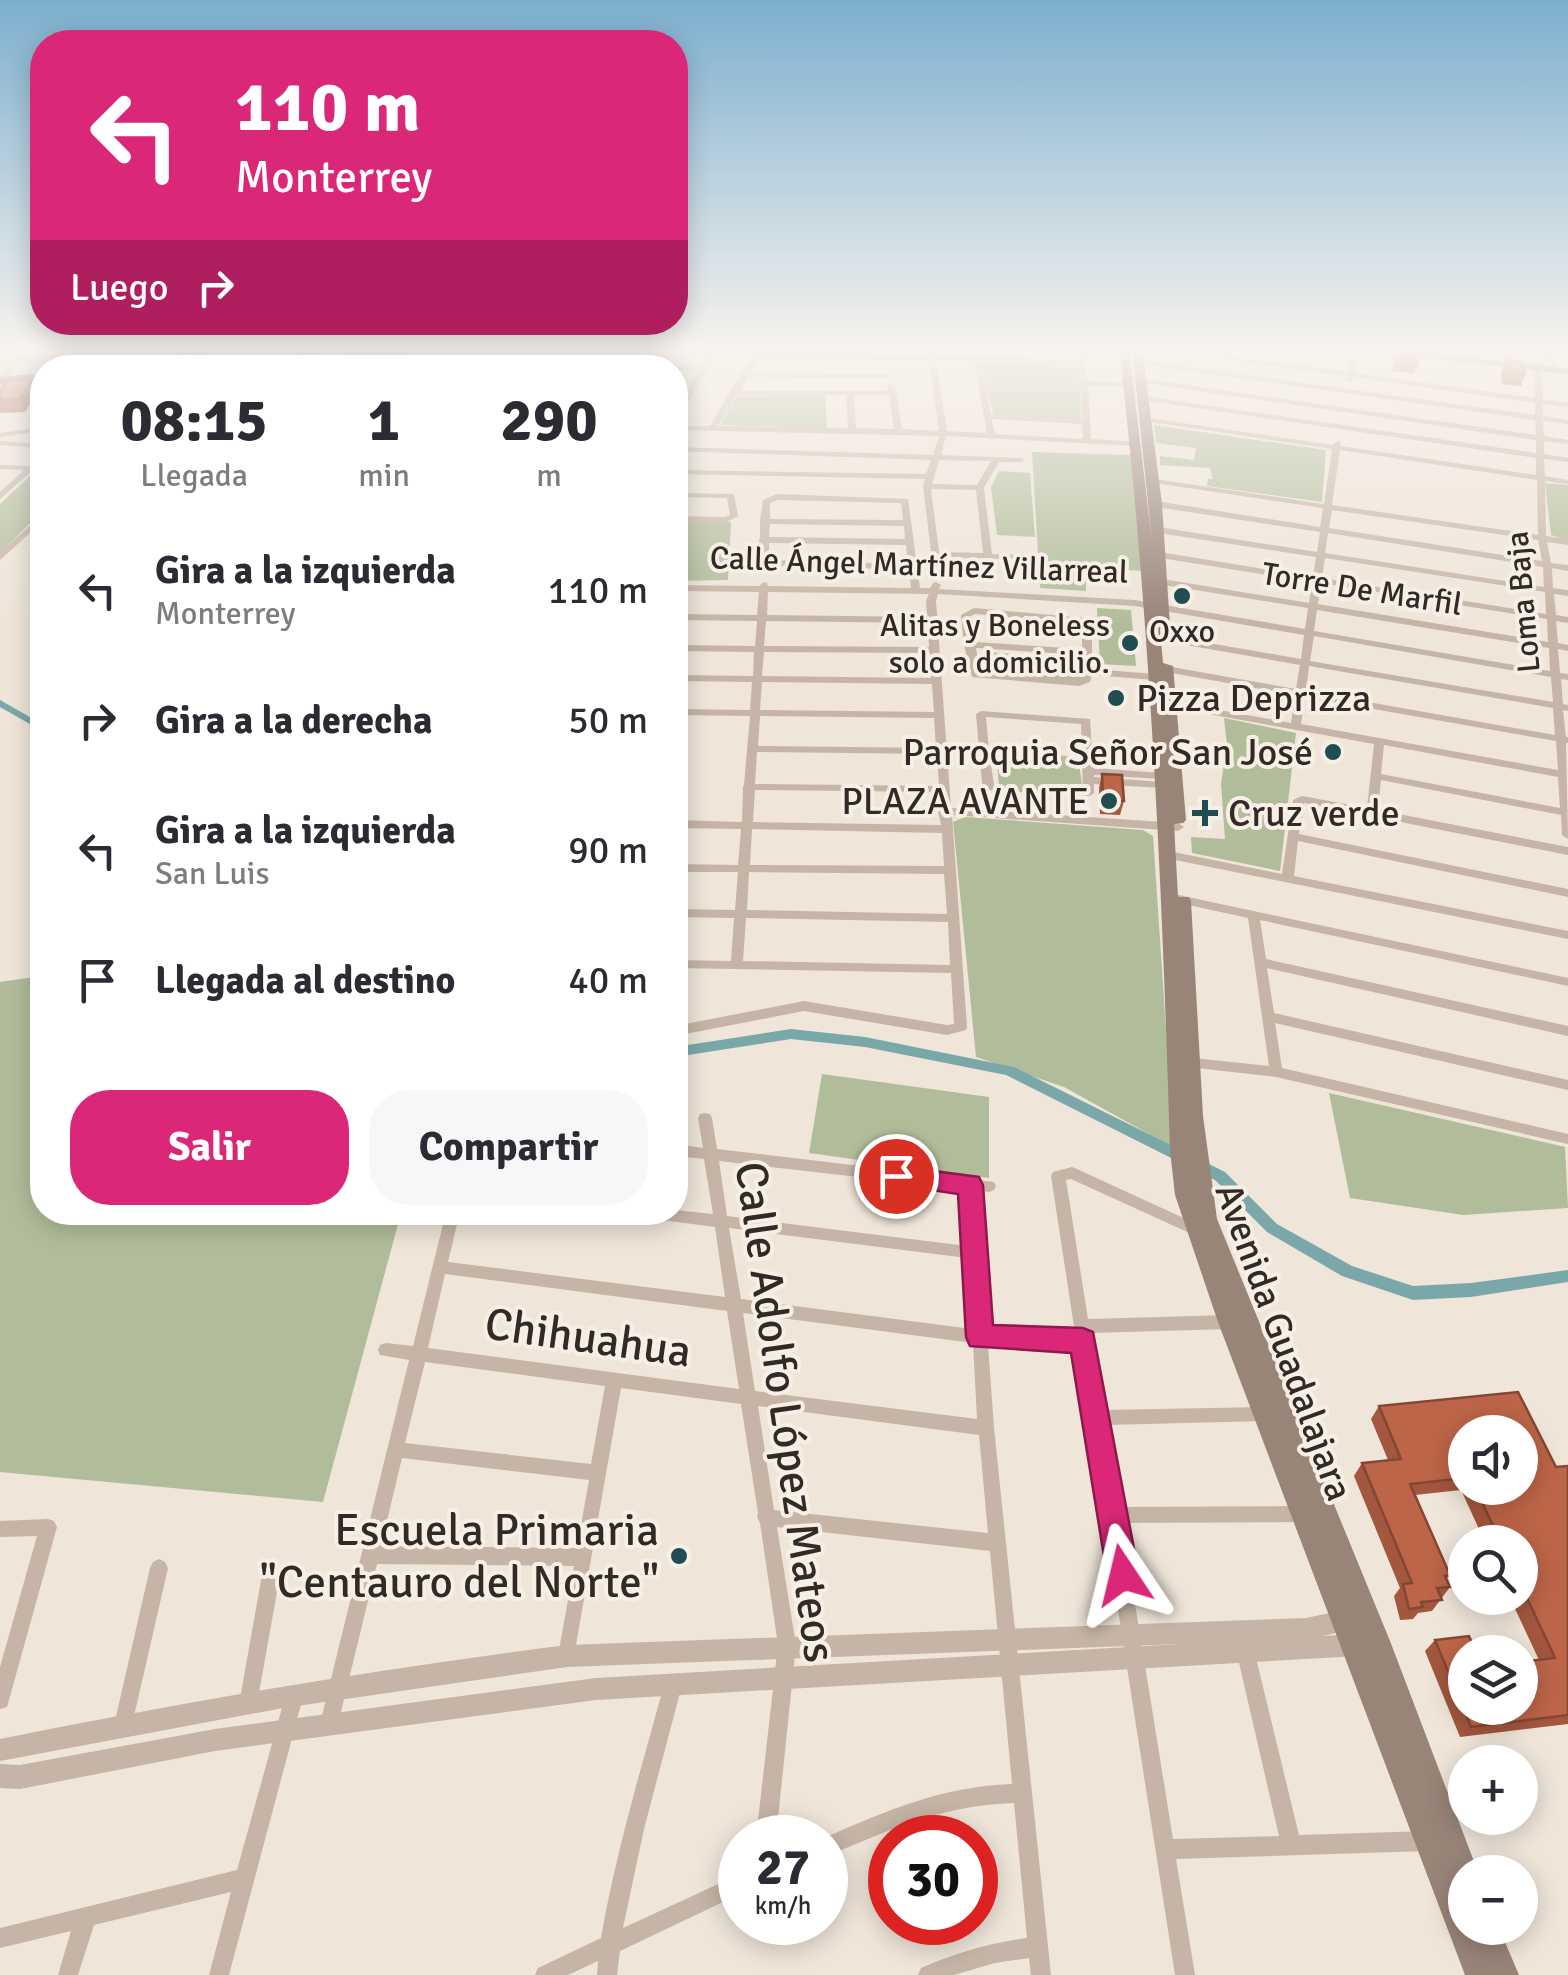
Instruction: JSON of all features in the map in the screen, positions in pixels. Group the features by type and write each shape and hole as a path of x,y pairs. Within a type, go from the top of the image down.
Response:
{"main road":[{"name":"Avenida Guadalajara","path":"1136,440 1155,580 1196,1230 1303,1514 1361,1631 1457,1855"},
{"name":"Avenida Guadalajara","path":"1148,440 1160,555 1155,580"},
{"name":"Avenida Guadalajara","path":"1156,603 1163,638 1158,671"},
{"name":"Avenida Guadalajara","path":"1190,1169 1361,1631 1430,1841 1480,1975"},
{"path":"1493,1945 1504,1975"}],"street":[{"path":"688,447 754,440"},
{"path":"750,478 756,440"},
{"path":"758,440 1021,460"},
{"path":"936,566 928,482 942,440"},
{"path":"1071,440 1136,444"},
{"path":"1285,440 1568,482"},
{"path":"1296,725 1337,440"},
{"path":"1426,440 1568,460"},
{"name":"Loma Baja","path":"1540,440 1542,538 1550,645 1563,707 1568,836"},
{"path":"0,443 30,445"},
{"path":"988,556 980,488 996,458"},
{"path":"0,467 29,468"},
{"path":"2,493 29,468"},
{"path":"688,473 928,482 980,488"},
{"path":"1154,481 1568,542"},
{"path":"688,495 733,498 734,516 726,520 688,519"},
{"path":"912,567 767,564 763,560 766,502 772,498 907,502 916,588"},
{"path":"1156,504 1568,568"},
{"path":"764,521 908,522"},
{"path":"0,557 30,529"},
{"path":"1158,530 1568,594"},
{"path":"764,540 910,542"},
{"path":"935,554 1027,558"},
{"path":"1160,555 1568,620"},
{"name":"Torre De Marfil","path":"1155,580 1568,648"},
{"path":"688,585 935,588 1156,603 1308,634 1568,677"},
{"path":"737,965 764,586"},
{"path":"688,1028 804,1006 958,1030 962,1024 938,751 931,620 935,588"},
{"path":"974,611 1082,620 1087,626 1087,663 1086,682 1079,683 978,676 974,673 966,615 974,611"},
{"path":"688,617 931,620"},
{"path":"1163,638 1563,707"},
{"path":"969,645 1300,693 1564,740"},
{"path":"688,648 933,650"},
{"path":"688,678 934,681"},
{"path":"1162,702 1566,775"},
{"path":"688,712 936,715"},
{"path":"979,716 1086,722 1086,795 991,788 983,754 979,716"},
{"path":"1372,812 1378,742"},
{"path":"751,749 938,751"},
{"path":"983,754 1089,770 1165,775"},
{"path":"1376,776 1567,812"},
{"path":"748,787 942,789"},
{"path":"1288,876 1297,802 1302,799 1568,851"},
{"path":"944,811 1172,827"},
{"path":"688,824 945,828"},
{"path":"1293,836 1568,893"},
{"path":"1174,856 1568,935"},
{"path":"688,868 949,870"},
{"path":"1177,898 1568,982"},
{"path":"688,913 954,918"},
{"path":"1253,914 1276,1072"},
{"path":"1263,963 1568,1030"},
{"path":"688,964 957,969"},
{"path":"1271,1018 1568,1085"},
{"path":"1184,1062 1276,1072 1568,1139"},
{"name":"Calle Adolfo López Mateos","path":"705,1118 787,1645 769,1815"},
{"path":"688,1152 979,1185 974,1253 986,1428 1041,1975"},
{"path":"1185,1975 1058,1180 1061,1173 1072,1174 1196,1230"},
{"path":"688,1218 974,1253"},
{"path":"329,1724 450,1225"},
{"path":"439,1267 980,1337 1229,1322"},
{"name":"Chihuahua","path":"386,1350 986,1428"},
{"path":"567,1656 614,1380"},
{"path":"1098,1418 1265,1414"},
{"path":"396,1450 598,1473"},
{"path":"1112,1515 1303,1514"},
{"path":"765,1517 998,1543"},
{"path":"0,1529 48,1527 9,1634 0,1700"},
{"path":"371,1555 584,1557"},
{"path":"124,1725 158,1568"},
{"path":"248,1704 271,1575"},
{"path":"0,1776 20,1776 284,1730 596,1689 1009,1667 1135,1646 1306,1630 1361,1631"},
{"path":"0,1750 248,1704 567,1656 1006,1640 1246,1654 1361,1631"},
{"path":"1246,1654 1291,1844"},
{"path":"607,1975 638,1815 673,1684"},
{"path":"219,1975 294,1697"},
{"path":"848,1837 926,1804 978,1792 1023,1793"},
{"path":"1166,1850 1430,1841"},
{"path":"0,1938 243,1879"},
{"path":"545,1975 718,1894"},
{"path":"68,1975 85,1920"},
{"path":"928,1975 960,1960 999,1950 1038,1948"}],"green space":[{"path":"1258,440 1326,450 1322,502 1207,486 1208,479 1213,479 1210,468 1160,465 1160,456 1194,460 1196,448 1156,443"},
{"path":"1032,452 1132,455 1142,571 1086,567 1086,591 1040,588"},
{"path":"999,471 1030,473 1035,537 997,535 991,487"},
{"path":"30,476 30,523 0,553 0,504"},
{"path":"1545,483 1568,485 1568,540 1551,535"},
{"path":"688,521 731,522 728,580 688,581"},
{"path":"1097,608 1131,610 1136,666 1100,664"},
{"path":"984,652 1079,658 1083,682 980,672 979,655"},
{"path":"1224,718 1296,733 1280,871 1192,853 1191,837 1225,839 1221,784 1227,745"},
{"path":"1003,758 1079,764 1083,791 999,786 997,761"},
{"path":"965,817 1143,830 1153,836 1174,1148 1064,1087 976,1057 953,822"},
{"path":"30,978 30,1225 398,1225 323,1502 0,1472 0,982"},
{"path":"822,1074 989,1097 989,1178 809,1153"},
{"path":"1329,1093 1565,1147 1568,1208 1463,1215 1350,1198"}],"building":[{"path":"1102,774 1122,775 1124,801 1103,800"},
{"path":"1518,1392 1530,1415 1448,1415 1448,1480 1410,1484 1448,1570 1448,1587 1437,1588 1442,1600 1421,1602 1423,1607 1409,1609 1403,1584 1412,1583 1362,1463 1401,1459 1379,1406"},
{"path":"1538,1431 1556,1467 1568,1466 1568,1715 1538,1719 1538,1660 1555,1658 1535,1615 1538,1615 1538,1525 1493,1525 1483,1505 1538,1505"},
{"path":"1448,1638 1448,1671 1435,1640"}],"waterway":[{"path":"0,703 30,721"},
{"path":"688,1050 791,1034 865,1042 1009,1071 1220,1176 1272,1228 1347,1271 1413,1293 1471,1290 1568,1276"}],"place":[{"name":"Oxxo","path":"1182,596"},
{"name":"Alitas y Boneless solo a domicilio.","path":"1130,643"},
{"name":"Pizza Deprizza","path":"1116,698"},
{"name":"Parroquia Señor San José","path":"1333,752"},
{"name":"PLAZA AVANTE","path":"1109,801"},
{"name":"Cruz verde","path":"1205,813"},
{"name":"Escuela Primaria \"Centauro del Norte\"","path":"679,1556"}],"route":[{"path":"896,1176 970,1185 980,1337 1083,1340 1123,1575"}]}
